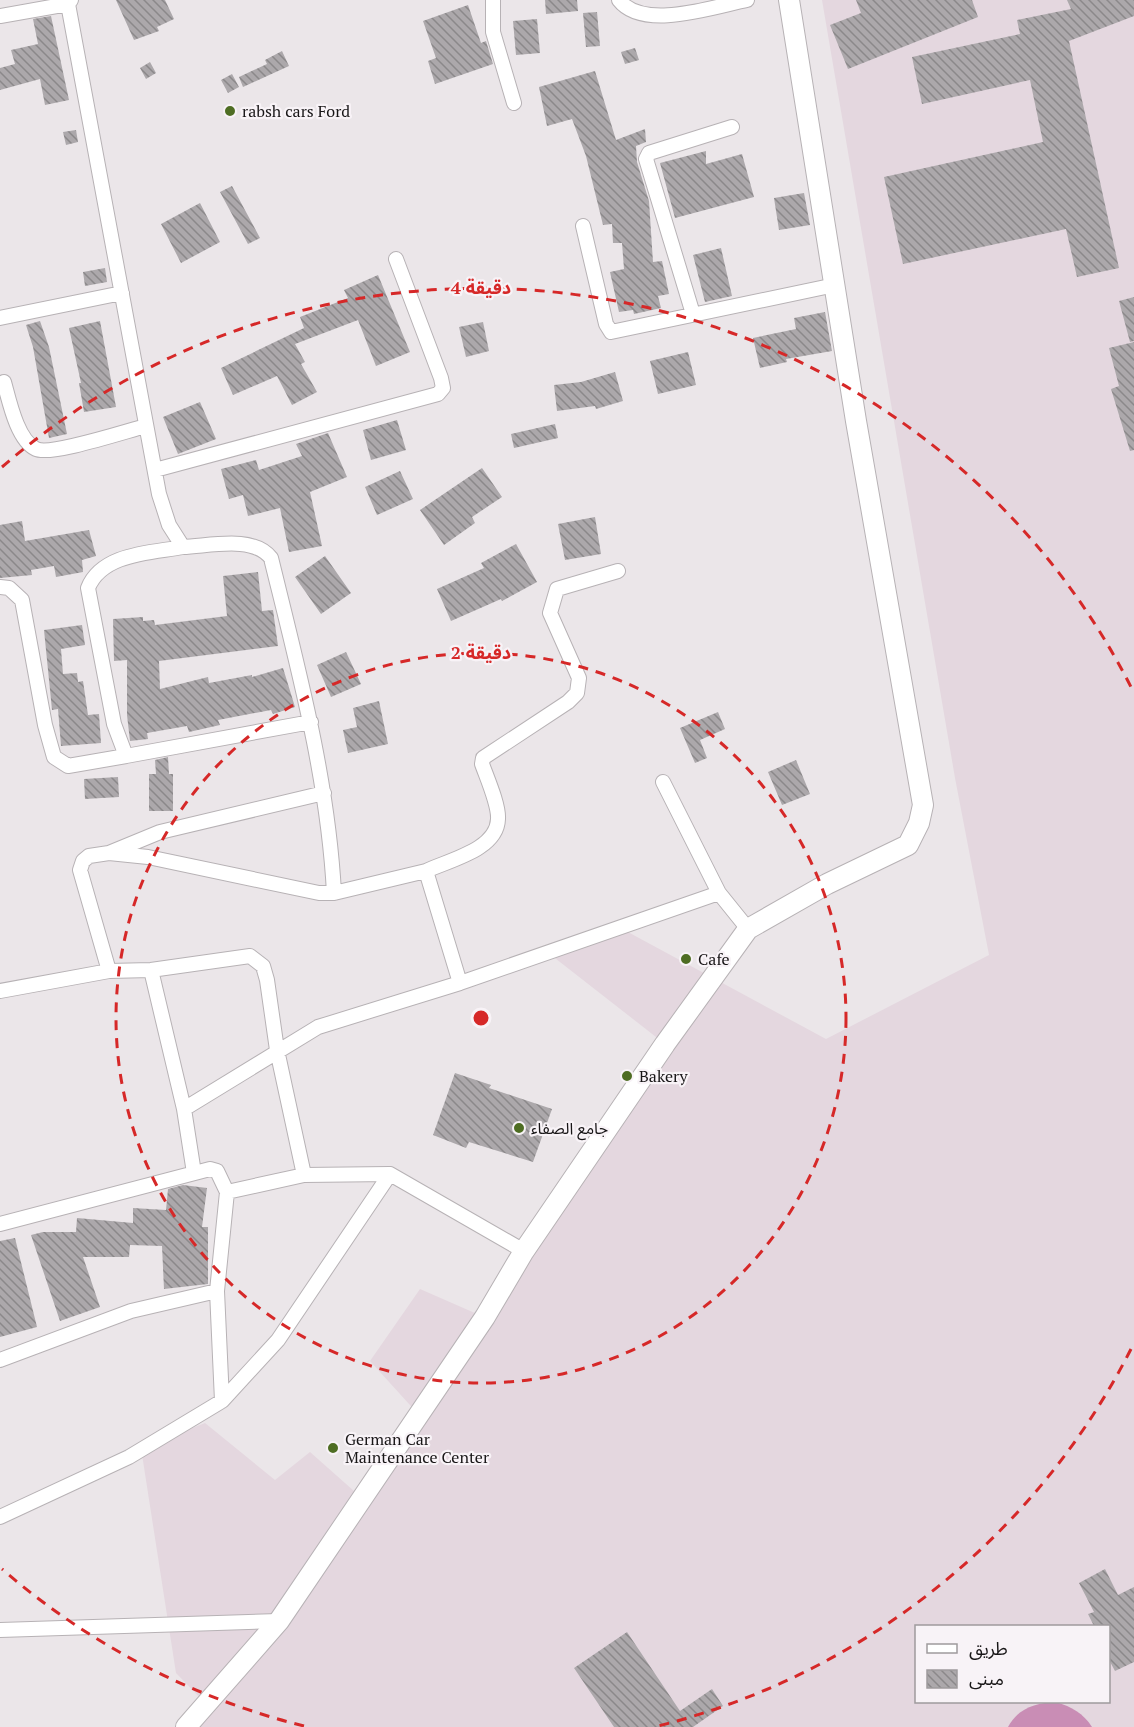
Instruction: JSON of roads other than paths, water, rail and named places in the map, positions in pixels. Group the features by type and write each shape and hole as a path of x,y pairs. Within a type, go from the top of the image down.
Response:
{"street":[{"path":"493,0 494,32 514,103"},
{"path":"619,0 627,10 640,15 685,12 747,0"},
{"path":"186,1727 279,1621 485,1317 524,1251 665,1044 748,929 827,884 908,845 919,823 923,805 789,0"},
{"path":"0,16 70,2 155,470 168,525 183,548"},
{"path":"693,314 646,159 649,153 732,127"},
{"path":"583,226 606,324 611,332 835,285"},
{"path":"155,470 438,394 443,388 441,378 396,259"},
{"path":"0,318 122,293"},
{"path":"4,382 13,415 28,442 35,449 53,450 146,426"},
{"path":"126,756 114,724 88,588 92,577 100,569 121,559 183,548 251,544 264,549 271,558 311,722 324,793 334,893"},
{"path":"109,853 148,857 318,893 334,893 426,871 483,845 494,835 499,818 482,765 483,758 568,702 576,693 579,678 550,613 557,589 618,571"},
{"path":"0,587 9,588 22,600 45,725 54,757 68,766 311,722"},
{"path":"663,782 719,893 748,929"},
{"path":"109,971 80,870 83,861 89,856 109,853 160,832 324,793"},
{"path":"426,871 460,983"},
{"path":"184,1109 318,1027 460,983 719,893"},
{"path":"0,991 109,971 152,970 250,956 263,966 267,980 277,1050 304,1175"},
{"path":"152,970 184,1109 194,1173"},
{"path":"0,1224 213,1169 227,1192 217,1291 222,1401"},
{"path":"227,1192 304,1175 390,1174 524,1251"},
{"path":"0,1517 129,1457 222,1401 278,1340 390,1174"},
{"path":"0,1360 131,1311 217,1291"},
{"path":"0,1630 279,1621"}],"place":[{"name":"rabsh cars Ford","path":"230,111"},
{"name":"Cafe","path":"686,959"},
{"name":"Bakery","path":"627,1076"},
{"name":"جامع الصفاء","path":"519,1128"},
{"name":"German Car Maintenance Center","path":"333,1448"}]}
